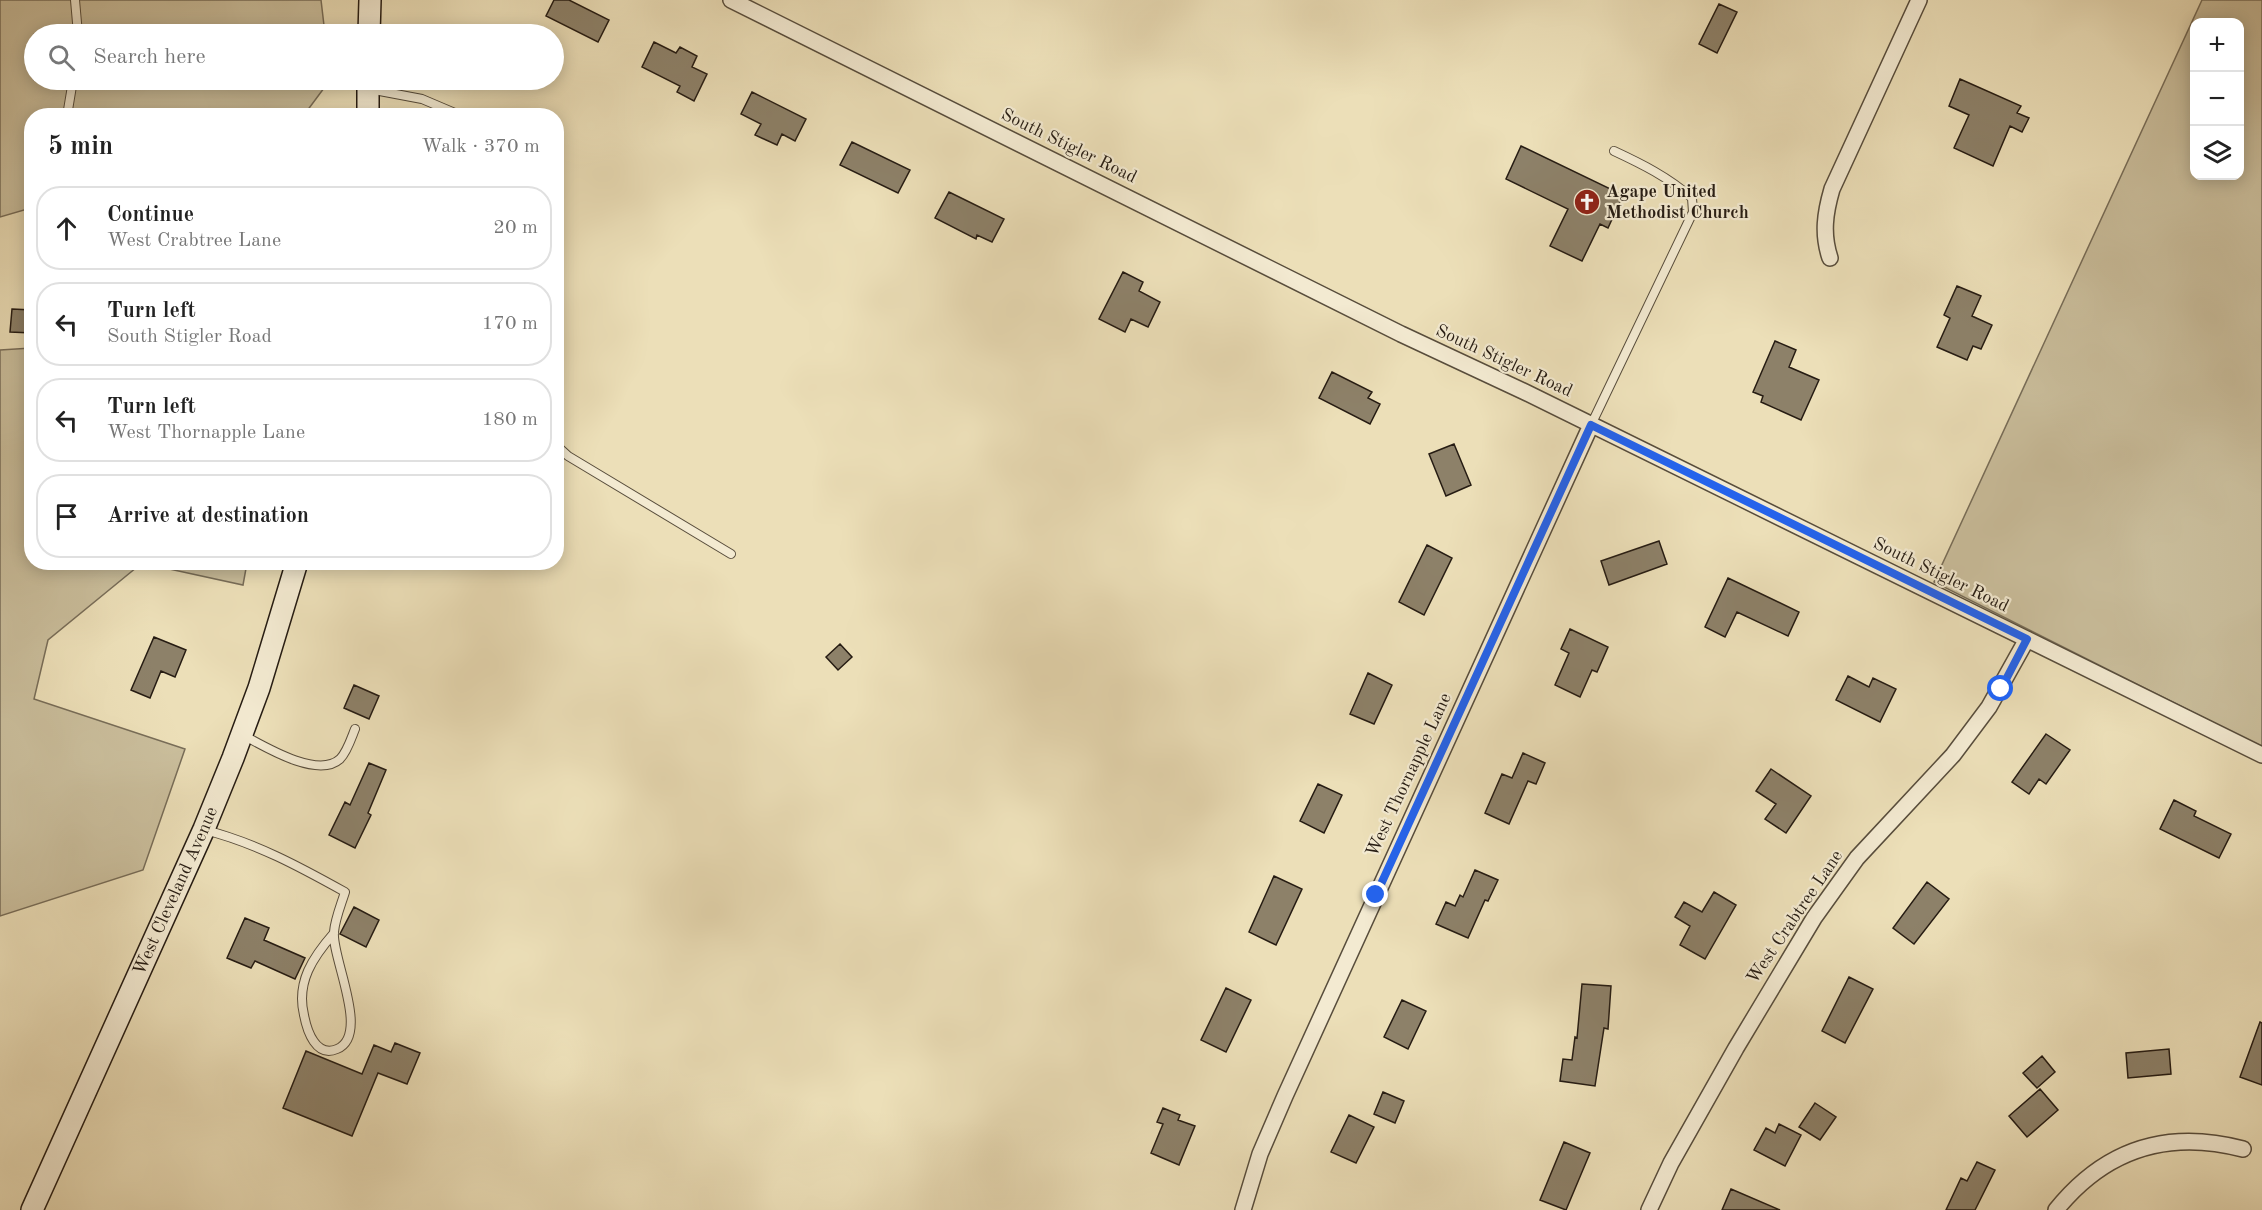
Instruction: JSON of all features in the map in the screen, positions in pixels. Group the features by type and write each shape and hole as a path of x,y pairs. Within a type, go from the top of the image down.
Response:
{"main road":[{"path":"369,24 370,0"},
{"path":"368,90 368,108"},
{"name":"West Cleveland Avenue","path":"32,1210 204,829 242,735 280,624 295,570"}],"street":[{"name":"South Stigler Road","path":"730,0 1401,334 2262,755"},
{"path":"1830,258 1824,230 1826,209 1832,189 1920,0"},
{"name":"West Thornapple Lane","path":"1243,1210 1260,1154 1285,1096 1591,425"},
{"name":"West Crabtree Lane","path":"1649,1210 1671,1163 1736,1048 1814,918 1857,858 1960,745 2001,689 2027,639"},
{"path":"2056,1210 2070,1192 2097,1169 2135,1149 2194,1140 2217,1142 2243,1149"}],"lane":[{"path":"75,0 77,24"},
{"path":"68,108 71,90"},
{"path":"390,90 443,108"},
{"path":"1591,425 1693,212 1692,198 1679,187 1658,171 1614,151"},
{"path":"564,452 731,554"},
{"path":"242,735 292,759 307,764 324,765 334,763 341,758 354,729"},
{"path":"204,829 292,862 345,892 334,933 307,968 301,1000 310,1037 319,1048 331,1051 340,1048 347,1040 350,1026 349,1006 334,933"}],"shaded area":[{"path":"0,0 321,0 324,24 24,24 24,90 323,90 309,108 24,108 24,210 0,217"},
{"path":"2202,0 2262,0 2262,747 1934,582 2190,26 2190,180 2244,180 2244,18 2194,18"},
{"path":"24,348 24,570 133,570 48,640 34,699 185,749 143,870 0,916 0,350"},
{"path":"174,570 246,570 243,585"}],"building":[{"path":"554,0 569,0 609,20 598,42 546,16"},
{"path":"1719,4 1737,12 1717,53 1699,44"},
{"path":"654,42 676,53 680,47 697,56 692,67 707,74 694,101 677,92 680,86 642,67"},
{"path":"1960,79 2021,106 2017,113 2029,118 2022,132 2010,126 1993,166 1954,148 1969,115 1949,106"},
{"path":"752,92 806,119 795,141 782,134 777,145 755,135 761,124 741,114"},
{"path":"852,142 910,170 898,193 840,165"},
{"name":"Agape United Methodist Church","path":"1521,146 1623,195 1608,228 1600,224 1582,261 1550,246 1568,209 1506,179"},
{"path":"949,192 1004,219 992,242 977,235 976,239 935,218"},
{"path":"1123,272 1143,282 1139,291 1160,302 1148,327 1131,319 1125,332 1099,319"},
{"path":"1957,286 1981,296 1972,316 1992,325 1981,349 1973,346 1967,360 1937,347 1950,318 1944,315"},
{"path":"12,309 24,310 24,333 10,332"},
{"path":"1775,341 1796,350 1789,367 1819,380 1801,420 1761,402 1763,396 1753,392"},
{"path":"1332,372 1372,392 1368,398 1380,404 1370,424 1319,398"},
{"path":"1454,444 1471,485 1446,496 1429,454"},
{"path":"1659,541 1667,564 1609,585 1601,561"},
{"path":"1427,545 1452,558 1424,615 1399,602"},
{"path":"1728,578 1799,612 1788,636 1737,612 1725,637 1705,627"},
{"path":"1570,629 1608,647 1597,672 1592,670 1580,697 1555,685 1569,653 1561,649"},
{"path":"154,637 186,650 175,677 161,671 150,698 131,690"},
{"path":"840,644 852,657 838,670 826,657"},
{"path":"1368,673 1392,685 1374,724 1350,714"},
{"path":"1848,676 1869,687 1873,678 1896,689 1880,722 1836,700"},
{"path":"354,685 379,696 369,719 344,708"},
{"path":"2046,734 2070,750 2046,784 2039,779 2029,794 2012,782"},
{"path":"1523,753 1545,763 1536,784 1528,781 1509,824 1485,813 1502,774 1512,778"},
{"path":"369,763 386,770 368,813 371,815 355,848 329,835 345,802 350,805"},
{"path":"1771,769 1811,796 1786,833 1765,819 1776,804 1756,791"},
{"path":"1318,784 1342,795 1324,833 1300,821"},
{"path":"2174,800 2196,811 2194,816 2231,834 2219,858 2160,829"},
{"path":"1475,870 1498,880 1488,901 1485,900 1468,938 1436,924 1446,902 1455,906 1460,895 1463,897"},
{"path":"1274,876 1302,889 1276,945 1249,932"},
{"path":"1927,882 1949,899 1914,944 1893,928"},
{"path":"1714,892 1736,905 1705,959 1680,945 1690,926 1675,917 1684,902 1702,912"},
{"path":"354,907 379,920 366,947 340,934"},
{"path":"245,918 269,928 264,940 305,958 295,979 255,961 251,968 227,958"},
{"path":"1849,977 1873,989 1845,1043 1822,1031"},
{"path":"1582,984 1611,986 1608,1029 1604,1028 1595,1086 1560,1081 1563,1059 1572,1060 1575,1037 1577,1038"},
{"path":"1226,988 1251,1000 1226,1052 1201,1040"},
{"path":"1402,1000 1426,1011 1408,1049 1384,1037"},
{"path":"2260,1022 2262,1023 2262,1085 2240,1077"},
{"path":"395,1043 420,1053 407,1084 378,1073 352,1136 283,1108 306,1051 362,1074 374,1045 391,1052"},
{"path":"2169,1049 2171,1074 2128,1078 2126,1053"},
{"path":"2042,1056 2055,1072 2037,1088 2023,1073"},
{"path":"2040,1089 2058,1110 2027,1137 2009,1116"},
{"path":"1383,1092 1404,1101 1395,1123 1374,1114"},
{"path":"1815,1103 1836,1117 1820,1140 1799,1127"},
{"path":"1163,1108 1180,1115 1178,1120 1195,1126 1179,1165 1151,1153 1163,1124 1157,1122"},
{"path":"1349,1115 1374,1127 1356,1163 1331,1152"},
{"path":"1779,1124 1801,1135 1785,1166 1754,1150 1766,1128 1775,1133"},
{"path":"1564,1142 1590,1153 1566,1210 1540,1200"},
{"path":"1977,1162 1995,1170 1975,1210 1946,1210 1961,1178 1967,1181"},
{"path":"1731,1189 1780,1210 1722,1210"}],"place":[{"name":"Agape United Methodist Church","path":"1587,202"}],"route":[{"path":"1376,895 1591,425 2027,639 2001,689"}]}
